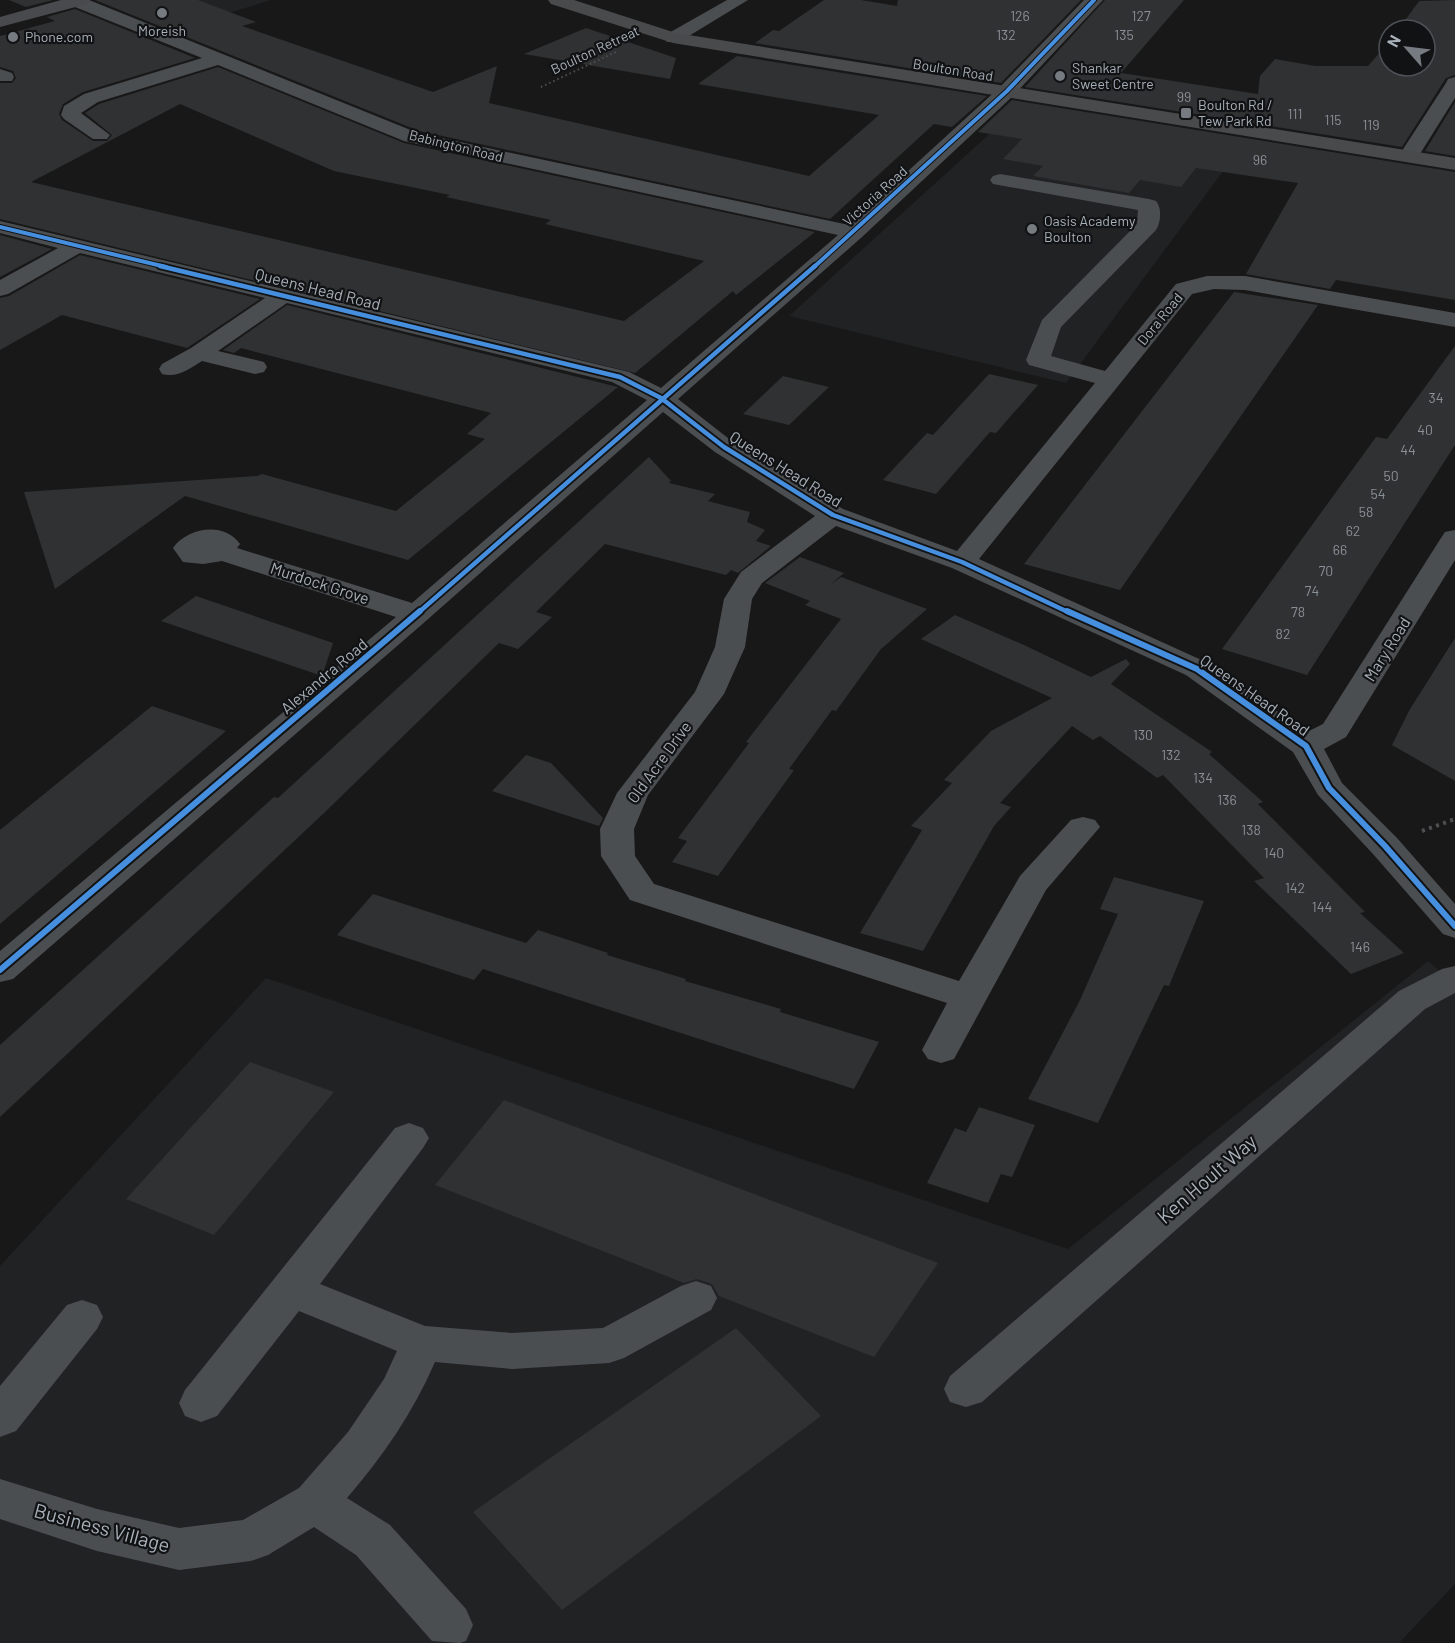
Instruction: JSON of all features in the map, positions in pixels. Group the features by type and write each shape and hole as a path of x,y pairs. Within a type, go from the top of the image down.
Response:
{"highway":[{"path":"0,22 79,1"}],"main road":[{"name":"Boulton Road","path":"557,0 665,35 1455,164"}],"street":[{"path":"665,35 738,0"},
{"name":"Victoria Road","path":"661,398 854,232 1007,91 1094,0"},
{"name":"Babington Road","path":"79,1 411,137 854,232"},
{"path":"100,135 71,114 71,110 91,98 219,59"},
{"path":"1408,157 1455,82"},
{"path":"1000,180 1149,205 1148,225 1050,325 1038,360 1112,380"},
{"name":"Queens Head Road","path":"0,227 620,377 661,398 724,447 833,515 962,562 1197,669 1306,746 1329,788 1455,926"},
{"path":"0,289 77,246"},
{"name":"Dora Road","path":"962,562 1184,289 1200,283 1223,281 1245,283 1455,320"},
{"name":"Queens Head Road","path":"171,369 199,353 284,294"},
{"path":"199,353 255,367"},
{"name":"Alexandra Road","path":"0,970 417,614 661,398"},
{"name":"Old Acre Drive","path":"833,515 751,578 738,599 730,647 709,694 633,793 617,829 618,856 642,892 968,997"},
{"name":"Mary Road","path":"1306,746 1335,730 1455,538"},
{"name":"Murdock Grove","path":"222,552 417,614"},
{"path":"940,1050 1032,884 1083,827"},
{"name":"Ken Hoult Way","path":"966,1389 1412,1000 1455,978"},
{"path":"201,1403 409,1138"},
{"path":"291,1290 422,1342 513,1351 609,1344 696,1298"},
{"path":"0,1418 82,1317"},
{"name":"Business Village","path":"0,1499 97,1530 180,1549 251,1540 315,1502 364,1446 401,1390 422,1342"},
{"path":"315,1502 374,1540 449,1625"}],"shaded area":[{"path":"128,0 271,0 174,30"},
{"name":"Oasis Academy Boulton","path":"1017,109 1244,143 1066,383 789,316"},
{"path":"1428,961 1455,984 1455,1584 1399,1643 0,1643 0,1266 266,978 1068,1249"}],"building":[{"path":"9,0 53,0 26,7"},
{"path":"95,0 198,0 256,22 242,26 433,92 497,66 489,103 809,176 879,115 698,84 737,56 987,96 952,127 934,124 830,219 419,131"},
{"path":"824,0 861,0 897,6 898,0 1081,0 1001,83 755,43 773,30 779,31"},
{"path":"1105,0 1184,0 1121,73 1258,94 1260,76 1275,59 1315,66 1368,66 1377,56 1377,78 1437,78 1437,18 1407,18 1419,1 1455,0 1455,75 1446,78 1402,147 1025,87"},
{"path":"75,9 195,58 83,92 63,104 59,114 62,120 93,141 107,141 112,135 85,113 99,104 218,67 404,143 815,232 736,295 733,291 635,373 0,219 0,83 12,83 16,78 13,71 0,67 0,36 55,21 47,17","holes":["180,104 334,171 450,195 446,197 551,220 545,224 704,261 624,321 31,182"]},
{"path":"586,28 676,58 670,79 524,54"},
{"path":"1012,100 1455,172 1455,300 1336,280 1330,289 1246,274 1298,183 1196,168 1181,187 1140,180 1129,193 1033,176 1043,166 1003,159 1022,139 978,132"},
{"path":"1455,102 1455,156 1425,151"},
{"path":"0,235 52,249 0,277"},
{"path":"80,255 260,299 187,348 62,315 0,350 0,298 9,296"},
{"path":"1234,292 1318,305 1120,590 1024,564"},
{"path":"287,305 618,387 408,560 185,496 55,589 24,492 262,474 396,511 485,439 467,434 491,413 241,348 234,353 223,350"},
{"path":"1455,346 1455,445 1307,675 1222,649 1376,437 1387,439"},
{"path":"989,374 1038,385 996,433 990,432 936,494 883,480 927,433 933,435"},
{"path":"783,376 829,387 789,425 743,414"},
{"path":"649,457 671,481 669,483 715,494 708,501 750,512 747,522 765,530 756,541 771,546 738,573 731,570 726,575 605,544 536,612 552,617 518,649 499,643 323,814 0,1117 0,1045 274,797 278,798"},
{"path":"800,557 844,573 830,585 841,577 927,609 881,649 836,711 832,710 789,769 794,770 718,876 672,862 687,841 678,838 749,743 746,742 841,619 805,605 810,601 765,583"},
{"path":"196,596 333,643 322,676 161,621"},
{"path":"955,615 1091,677 1126,659 1130,664 1111,684 1212,752 1209,754 1263,802 1258,804 1365,912 1360,913 1404,953 1351,974 1254,881 1264,878 1163,775 1157,778 1100,736 1093,740 1072,726 1000,803 1011,807 994,826 923,951 860,933 922,830 911,826 952,783 944,780 991,731 1052,698 921,639"},
{"path":"1455,638 1455,781 1392,745 1410,709"},
{"path":"152,706 226,731 0,924 0,830"},
{"path":"526,755 551,763 603,818 599,826 492,791"},
{"path":"1114,877 1204,901 1169,986 1164,985 1098,1123 1028,1099 1080,1000 1118,914 1100,909"},
{"path":"373,894 526,943 538,930 608,953 607,955 686,979 685,981 781,1009 780,1012 879,1042 854,1089 483,969 474,980 337,935"},
{"path":"250,1062 334,1092 214,1235 126,1199"},
{"path":"504,1100 938,1263 874,1357 719,1296 712,1284 697,1279 684,1283 435,1185"},
{"path":"979,1107 1035,1125 1012,1177 1001,1174 988,1203 927,1183 955,1128 966,1132"},
{"path":"736,1328 821,1416 562,1610 473,1512"}],"cycle path":[{"path":"0,970 417,614 854,232 1007,91 1094,0"},
{"path":"0,227 620,377 661,398 724,447 833,515 962,562 1197,669 1306,746 1329,788 1385,846 1455,926"}],"place":[{"name":"Moreish","path":"162,13"},
{"name":"Phone.com","path":"13,37"},
{"name":"Shankar Sweet Centre","path":"1060,76"},
{"name":"Boulton Rd / Tew Park Rd","path":"1186,113"},
{"name":"Oasis Academy Boulton","path":"1032,229"}]}
